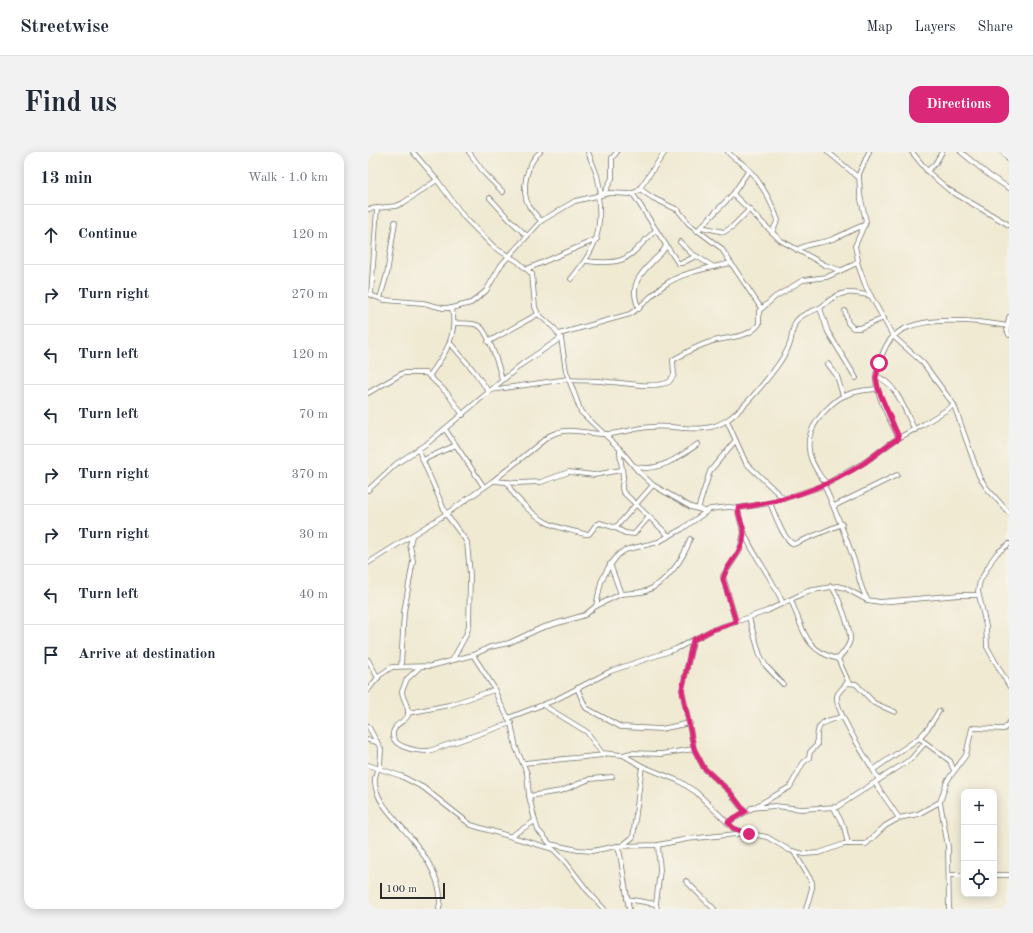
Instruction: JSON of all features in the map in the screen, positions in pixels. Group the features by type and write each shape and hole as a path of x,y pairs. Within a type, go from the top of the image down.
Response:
{"street":[{"path":"413,152 437,180 464,217 495,248 509,256 532,274 534,303 538,314 560,336 568,379 581,412 620,449 653,485 698,509 705,511"},
{"path":"469,152 485,174 503,192"},
{"path":"540,152 531,162 525,188 528,205 541,221"},
{"path":"571,279 586,261 597,239 601,195 597,175 588,152"},
{"path":"601,195 612,178 612,158 617,152"},
{"path":"377,208 370,294 380,298 452,308 471,303 486,291 501,265 541,221 567,205 601,195 633,194 640,189 665,152"},
{"path":"728,152 733,158 749,170 773,206 778,220 772,232"},
{"path":"828,152 859,178"},
{"path":"869,152 859,174 865,225 855,246 858,257 857,262 871,296 893,336 923,363 954,405 979,476 986,487 1009,514"},
{"path":"912,152 927,171 949,190 1007,224 1009,218"},
{"path":"927,171 935,164 942,152"},
{"path":"961,152 990,176 1009,188"},
{"path":"1003,152 1009,160"},
{"path":"697,231 733,194 749,170"},
{"path":"368,208 377,208 403,203 437,180"},
{"path":"640,189 653,198 678,210 697,231 721,248 761,308"},
{"path":"633,194 678,263 685,262 696,256"},
{"path":"733,194 780,240 825,265 841,270"},
{"path":"490,198 508,218 528,236"},
{"path":"701,227 724,232 732,227 750,209"},
{"path":"380,298 387,274 395,222"},
{"path":"797,250 806,244 830,240 854,228 865,225"},
{"path":"586,261 616,263 633,254 656,230"},
{"path":"527,269 597,239"},
{"path":"680,242 696,256 714,267"},
{"path":"639,309 634,295 636,282 645,269 662,253 666,245"},
{"path":"490,391 568,379 639,385 666,383 673,378 673,360 706,343 733,338 749,332 759,324 758,314 761,308 803,280 824,278 857,262"},
{"path":"368,490 396,464 463,415 502,380 560,336 630,314 639,309 656,292 680,276 731,263"},
{"path":"368,563 446,514 493,481 557,431 571,430 603,434 652,426 699,429 711,427 727,421 747,402 771,372 789,346 796,322 804,314 820,308 839,294 854,293 871,296"},
{"path":"430,375 450,344 454,323 452,308"},
{"path":"820,308 828,332 856,378"},
{"path":"845,311 848,323 853,328 860,328 884,318"},
{"path":"488,342 538,314"},
{"path":"1009,317 1009,335"},
{"path":"899,438 878,389 876,376 884,349 893,336 907,328 942,321 967,320 1008,326"},
{"path":"454,323 480,326 495,354 502,380"},
{"path":"450,344 490,391"},
{"path":"828,364 837,376 843,396"},
{"path":"368,393 403,373 422,372 430,375 447,393 463,415"},
{"path":"876,376 883,379 891,386 914,430"},
{"path":"869,600 862,591 855,562 842,524 826,484 813,464 808,444 812,427 831,405 843,396 878,389"},
{"path":"596,606 601,582 610,564 625,550 647,546 669,536 705,511 719,507 738,508 770,503 826,484 865,462 899,438 954,405"},
{"path":"727,421 746,462 784,499"},
{"path":"445,429 484,487"},
{"path":"698,509 710,472 735,441"},
{"path":"634,466 651,468 670,462 698,444"},
{"path":"422,460 456,445"},
{"path":"418,449 446,514 467,542 470,575 468,629 452,660"},
{"path":"620,449 621,470 624,477 622,488 626,495 669,536"},
{"path":"493,481 541,482 569,472 594,476 621,470"},
{"path":"834,506 897,475"},
{"path":"507,482 513,495 546,524 585,534 589,534 596,525 600,523 625,533 634,534 649,517"},
{"path":"614,528 653,485"},
{"path":"770,503 785,534 790,542 794,544 842,524"},
{"path":"738,508 739,520 744,531 755,554 775,587 782,604"},
{"path":"736,622 724,576 740,550 744,531"},
{"path":"401,666 404,612 413,561 410,545 412,536"},
{"path":"368,690 388,669 401,666 420,667 473,655 490,647 509,643 541,628 581,617 590,612 596,606 621,594 647,590 666,577 686,550 690,539"},
{"path":"1009,544 997,553 992,560 980,581 978,595 986,626 987,646 1009,686"},
{"path":"610,564 621,594"},
{"path":"831,586 842,608 850,638 849,644 838,659"},
{"path":"508,718 543,705 611,671 666,653 712,630 749,618 808,591 831,586 845,588 869,600 880,602 960,595 978,595"},
{"path":"791,600 806,638 819,652 825,656 838,659"},
{"path":"749,618 760,655 766,666 783,684"},
{"path":"693,640 682,688 694,749 704,768 729,791 746,811"},
{"path":"473,655 494,690 511,723 516,748 524,763 527,773 529,796 538,830 604,909"},
{"path":"838,659 847,678 847,683 837,696 842,717 879,780"},
{"path":"368,660 378,678"},
{"path":"420,667 408,677 402,691 408,712 407,718 394,728 393,739 398,745 417,751 429,750 511,723"},
{"path":"847,683 856,684 874,703 895,712"},
{"path":"577,688 586,708 621,727 661,729 690,723"},
{"path":"408,712 449,704 494,690"},
{"path":"543,705 587,732 600,751 606,754"},
{"path":"874,770 919,738 929,727 939,711"},
{"path":"728,822 790,787 803,763 809,758 810,752 817,745 816,733 820,726 827,721 842,717"},
{"path":"950,909 948,847 940,802 944,788 966,755 972,728 1004,729 1009,723"},
{"path":"368,726 382,754 374,784 380,798 389,812 417,845 439,883 439,909"},
{"path":"919,738 950,761 954,771"},
{"path":"368,740 377,742"},
{"path":"751,808 775,806 800,809 810,807 834,808 911,759 925,743"},
{"path":"524,763 606,754 661,754 694,749"},
{"path":"623,755 642,766 659,772 692,789 733,828 746,833 767,837 794,852 804,854 819,853 848,844 866,844 885,826 899,818 918,814 940,802"},
{"path":"368,764 401,776 424,788 471,825 553,849"},
{"path":"623,845 633,837 642,766"},
{"path":"529,796 561,791 590,779 612,777"},
{"path":"875,783 899,818"},
{"path":"834,808 844,827 848,844"},
{"path":"511,836 535,821"},
{"path":"550,844 586,851 623,845 658,844 687,839 746,833"},
{"path":"657,909 656,904 660,870 658,844"},
{"path":"617,846 620,854 629,909"},
{"path":"794,852 812,884 806,909"},
{"path":"949,875 961,875"},
{"path":"997,875 1009,875"},
{"path":"686,881 714,909"},
{"path":"627,899 656,904"}],"route":[{"path":"749,834 733,828 728,822 746,811 740,806 729,791 709,774 701,764 694,749 693,737 682,690 686,677 689,652 693,640 719,627 736,622 723,579 742,546 744,531 739,520 738,508 770,503 822,486 865,462 899,438 878,389 876,378 879,363"}]}
